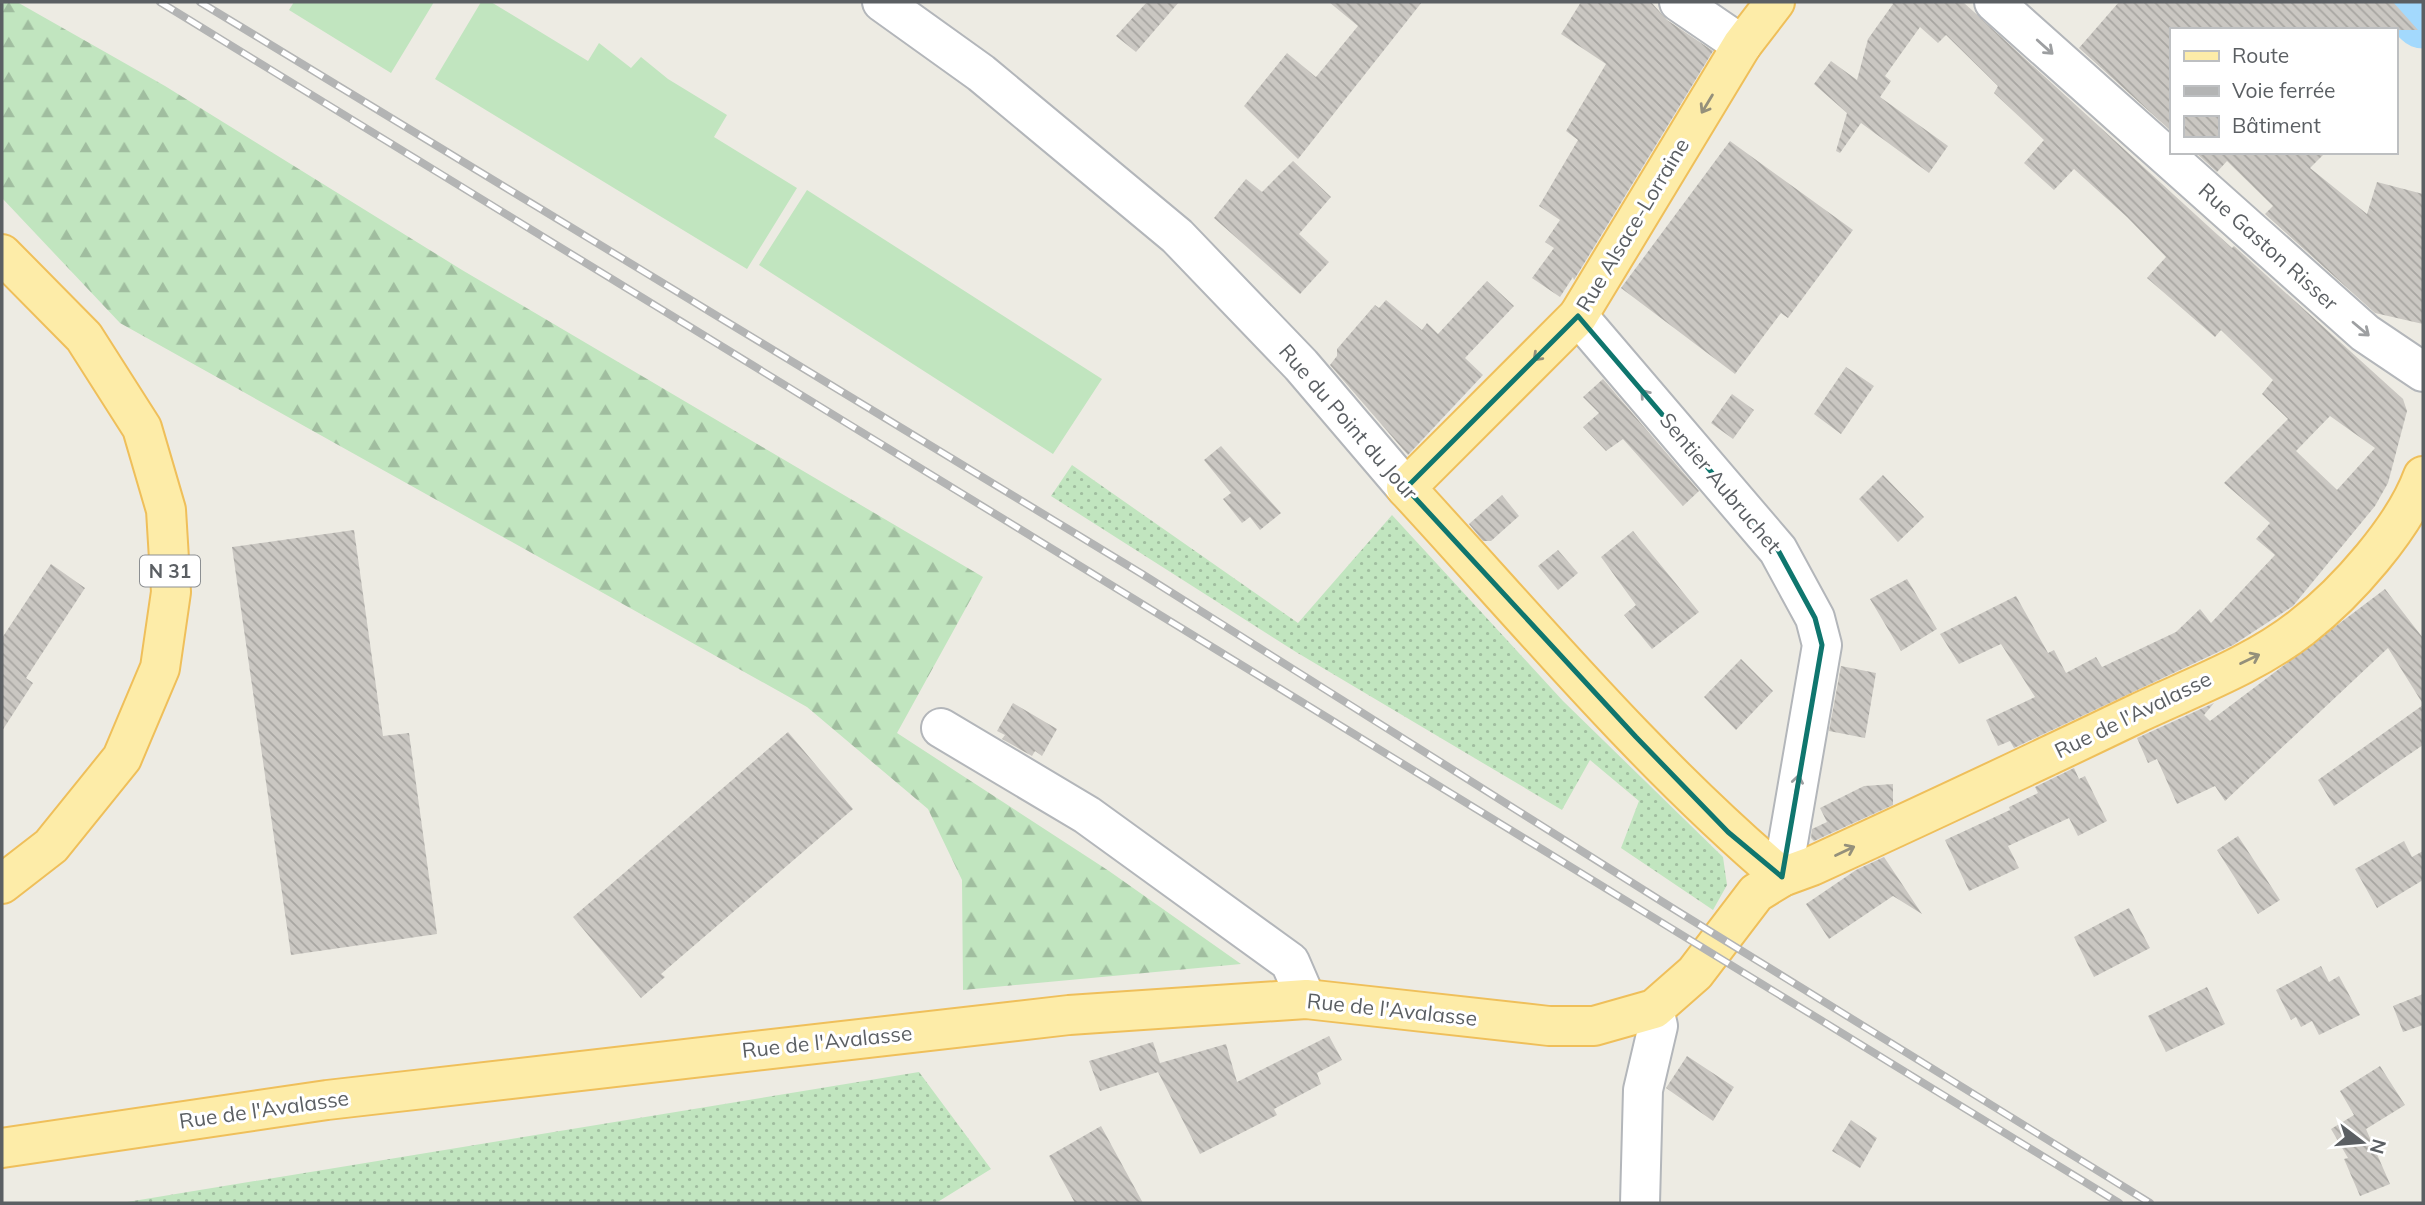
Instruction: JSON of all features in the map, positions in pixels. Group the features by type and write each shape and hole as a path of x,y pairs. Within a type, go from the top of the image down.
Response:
{"main road":[{"name":"Rue Alsace-Lorraine","path":"1406,488 1578,316 1742,45 1775,2"},
{"name":"N 31","path":"2,254 84,337 142,428 166,510 171,592 160,668 122,758 51,846 2,884"},
{"name":"Rue de l'Avalasse","path":"2,1148 327,1100 469,1086 750,1050 1069,1015 1306,999 1549,1026 1594,1026 1654,1009 1695,973 1756,893 1782,877 2034,763 2262,654 2302,627 2356,576 2387,540 2423,479"},
{"name":"Rue du Point du Jour","path":"1406,488 1636,737 1728,832 1782,877"}],"street":[{"name":"Rue du Point du Jour","path":"882,2 981,74 1177,236 1301,365 1406,488"},
{"path":"1679,2 1742,45"},
{"name":"Rue Gaston Risser","path":"1994,2 2365,333 2423,372"},
{"name":"Sentier Aubruchet","path":"1578,316 1778,550 1815,618 1822,645 1782,877"},
{"path":"941,728 1087,815 1290,961 1306,999"},
{"path":"1640,1203 1643,1090 1658,1026 1654,1009"}],"highlighted area":[{"path":"1578,316 1778,550 1815,618 1822,645 1782,877 1728,832 1636,737 1406,488"}],"green space":[{"path":"2,2 17,2 165,86 462,270 983,577 897,733 1109,871 1241,964 963,990 962,880 928,809 807,707 120,323 2,198"},
{"path":"294,2 434,2 391,73 289,10"},
{"path":"481,2 491,2 588,61 599,43 631,68 641,57 668,79 727,115 714,137 797,188 747,269 435,79"},
{"path":"807,190 1102,379 1053,454 759,265"},
{"path":"1072,465 1298,623 1392,515 1563,701 1723,857 1727,885 1713,910 1621,848 1639,801 1590,760 1562,810 1296,652 1051,496"},
{"path":"919,1072 991,1169 936,1203 121,1203"}],"building":[{"path":"1147,2 1179,2 1136,52 1116,36"},
{"path":"1329,2 1422,2 1298,159 1244,106 1287,53 1316,77 1358,26"},
{"path":"1581,2 1651,2 1667,20 1713,51 1574,280 1573,277 1560,297 1532,278 1554,248 1545,242 1560,220 1539,206 1578,140 1566,131 1606,64 1561,34"},
{"path":"1891,2 1963,2 2232,248 2234,246 2403,399 2407,411 2388,483 2375,506 2293,606 2233,645 2014,748 2010,741 1998,746 1986,720 2035,697 2001,644 1959,664 1940,634 2016,596 2048,653 2054,650 2066,673 2096,657 2102,667 2176,632 2200,609 2211,623 2275,555 2256,539 2270,523 2224,483 2288,419 2262,394 2273,380 2221,330 2215,337 2147,278 2166,257 2127,217 2074,169 2054,190 2024,163 2044,140 1994,93 1998,86 1946,35 1938,43 1920,27 1885,76 1891,81 1880,97 1948,146 1929,173 1861,123 1840,153 1836,151 1847,113 1814,84 1831,61 1857,80 1868,39 1893,4","holes":["2330,416 2375,448 2337,490 2296,451"]},
{"path":"2119,2 2393,2 2418,30 2170,28 2170,130 2079,48"},
{"path":"1730,141 1853,230 1788,318 1781,313 1735,374 1621,288"},
{"path":"2197,154 2324,154 2310,168 2367,214 2377,182 2423,194 2423,324 2375,313 2265,214 2273,206 2227,161 2217,172"},
{"path":"1293,161 1331,197 1299,234 1329,262 1300,294 1214,218 1246,179 1262,192"},
{"path":"1487,281 1514,306 1465,358 1483,375 1408,455 1330,365 1337,356 1337,349 1375,305 1379,308 1386,300 1422,330 1427,323 1438,334"},
{"path":"1846,367 1874,386 1841,434 1814,414"},
{"path":"1603,379 1699,491 1683,506 1623,439 1606,451 1583,427 1599,413 1583,397"},
{"path":"1732,394 1754,410 1733,439 1711,423"},
{"path":"1221,446 1281,513 1260,530 1250,517 1242,523 1223,499 1231,493 1204,460"},
{"path":"1883,475 1924,517 1898,542 1859,499"},
{"path":"1502,495 1519,516 1491,541 1483,541 1469,524"},
{"path":"354,530 383,736 409,733 437,934 291,955 232,547"},
{"path":"1633,531 1699,612 1652,649 1624,615 1636,605 1601,557"},
{"path":"1558,550 1578,573 1558,590 1538,566"},
{"path":"51,564 85,588 26,678 33,683 2,731 2,638"},
{"path":"1907,579 1937,629 1901,651 1870,599"},
{"path":"2385,589 2423,638 2423,704 2388,648 2225,801 2215,786 2177,804 2157,759 2148,763 2137,738 2214,703 2204,715 2210,721"},
{"path":"1741,659 1773,691 1736,730 1704,697"},
{"path":"1841,666 1876,673 1865,738 1829,731"},
{"path":"1013,703 1057,729 1042,756 1035,751 1032,756 1002,739 1005,735 997,731"},
{"path":"2423,705 2423,745 2334,806 2318,780"},
{"path":"788,732 853,809 661,974 665,977 641,998 573,917"},
{"path":"2074,768 2079,779 2085,776 2107,821 2078,836 2069,818 2008,846 2019,868 1969,891 1945,840 2010,810 2009,807 2038,793 2035,787"},
{"path":"1893,784 1893,805 1814,841 1811,838 1812,829 1827,822 1820,808 1864,786"},
{"path":"2238,836 2280,900 2258,914 2217,850"},
{"path":"2404,841 2412,857 2423,851 2423,880 2377,908 2355,869"},
{"path":"1884,857 1922,914 1893,896 1829,939 1806,904 1856,870"},
{"path":"2129,908 2150,948 2094,977 2074,937"},
{"path":"2321,966 2329,982 2339,976 2360,1015 2319,1035 2312,1021 2301,1027 2296,1017 2291,1020 2276,990"},
{"path":"2207,987 2225,1024 2166,1052 2148,1016"},
{"path":"2423,994 2423,1025 2403,1032 2393,1006"},
{"path":"1329,1036 1342,1060 1317,1073 1321,1084 1274,1109 1277,1115 1200,1154 1158,1072 1100,1091 1089,1061 1153,1042 1160,1063 1226,1044 1237,1082"},
{"path":"1687,1056 1734,1087 1713,1121 1666,1088"},
{"path":"2380,1066 2405,1105 2366,1129 2390,1184 2360,1196 2344,1159 2348,1158 2331,1129 2354,1115 2340,1091"},
{"path":"1851,1120 1877,1138 1860,1168 1832,1151"},
{"path":"1101,1126 1143,1203 1075,1203 1049,1156"}],"waterway":[{"path":"2407,2 2423,18"}],"railway":[{"path":"160,2 2119,1203"},
{"path":"200,2 1142,574 1669,906 2150,1203"}]}
